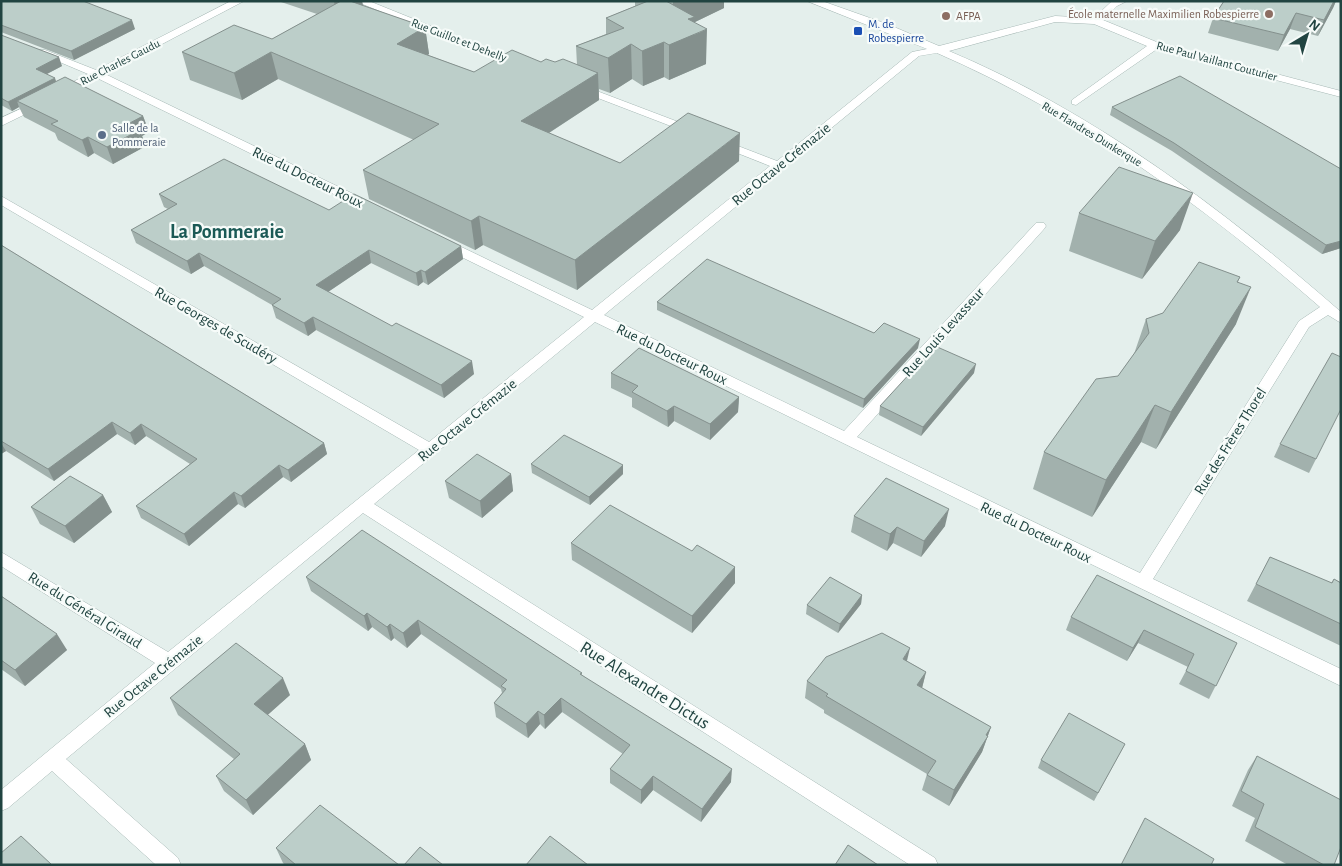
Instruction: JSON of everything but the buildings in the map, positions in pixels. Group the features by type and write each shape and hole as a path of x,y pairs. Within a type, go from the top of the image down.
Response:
{"street":[{"name":"Rue Charles Gaudu","path":"1,123 239,1"},
{"name":"Rue Guillot et Dehelly","path":"360,1 527,67"},
{"name":"Rue Flandres Dunkerque","path":"812,1 938,49 1060,113 1222,218 1341,319"},
{"path":"1096,21 1114,4 1122,1"},
{"name":"Rue Paul Vaillant Couturier","path":"938,49 1055,19 1096,21 1155,45 1341,94"},
{"name":"Rue Flandres Dunkerque","path":"1076,102 1155,45"},
{"name":"Rue du Docteur Roux","path":"28,47 97,74 378,211"},
{"name":"Rue Octave Crémazie","path":"1,802 362,504 431,450 916,54 938,49"},
{"path":"573,85 780,166"},
{"name":"Rue Georges de Scudéry","path":"1,200 431,450"},
{"name":"Rue Louis Levasseur","path":"846,439 1040,226"},
{"name":"Rue du Docteur Roux","path":"432,237 1341,678"},
{"name":"Rue des Frères Thorel","path":"1142,583 1304,324 1328,308"},
{"name":"Rue Alexandre Dictus","path":"362,504 928,865"},
{"name":"Rue du Général Giraud","path":"1,558 169,662"},
{"path":"52,759 172,865"}],"place":[{"name":"École maternelle Maximilien Robespierre","path":"1269,14"},
{"name":"AFPA","path":"946,16"},
{"name":"M. de Robespierre","path":"858,31"},
{"name":"Salle de la Pommeraie","path":"102,135"}],"district":[{"name":"La Pommeraie","path":"227,231"}]}
